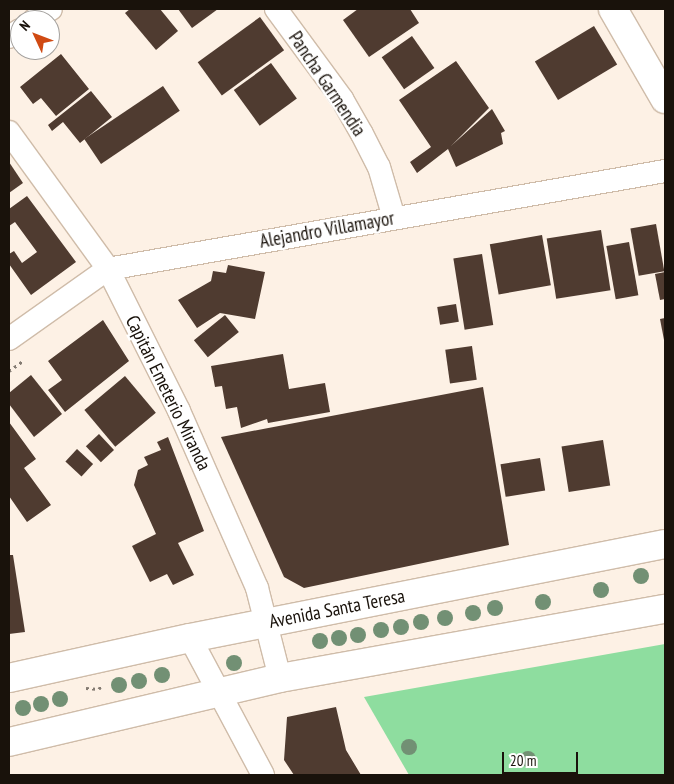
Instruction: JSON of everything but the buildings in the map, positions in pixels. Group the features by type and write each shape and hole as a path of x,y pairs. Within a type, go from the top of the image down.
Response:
{"main road":[{"path":"613,9 665,99"},
{"name":"Avenida Santa Teresa","path":"9,678 190,638 665,544"},
{"path":"9,742 280,678 665,609"}],"street":[{"name":"Pancha Garmendia","path":"276,9 358,127 379,167 394,218"},
{"name":"Capitán Emeterio Miranda","path":"9,132 108,269 196,448 257,588 264,623 280,678"},
{"name":"Alejandro Villamayor","path":"9,339 108,269 665,171"},
{"path":"190,638 218,694 264,775"}],"green space":[{"path":"665,644 665,775 409,775 364,697"}]}
